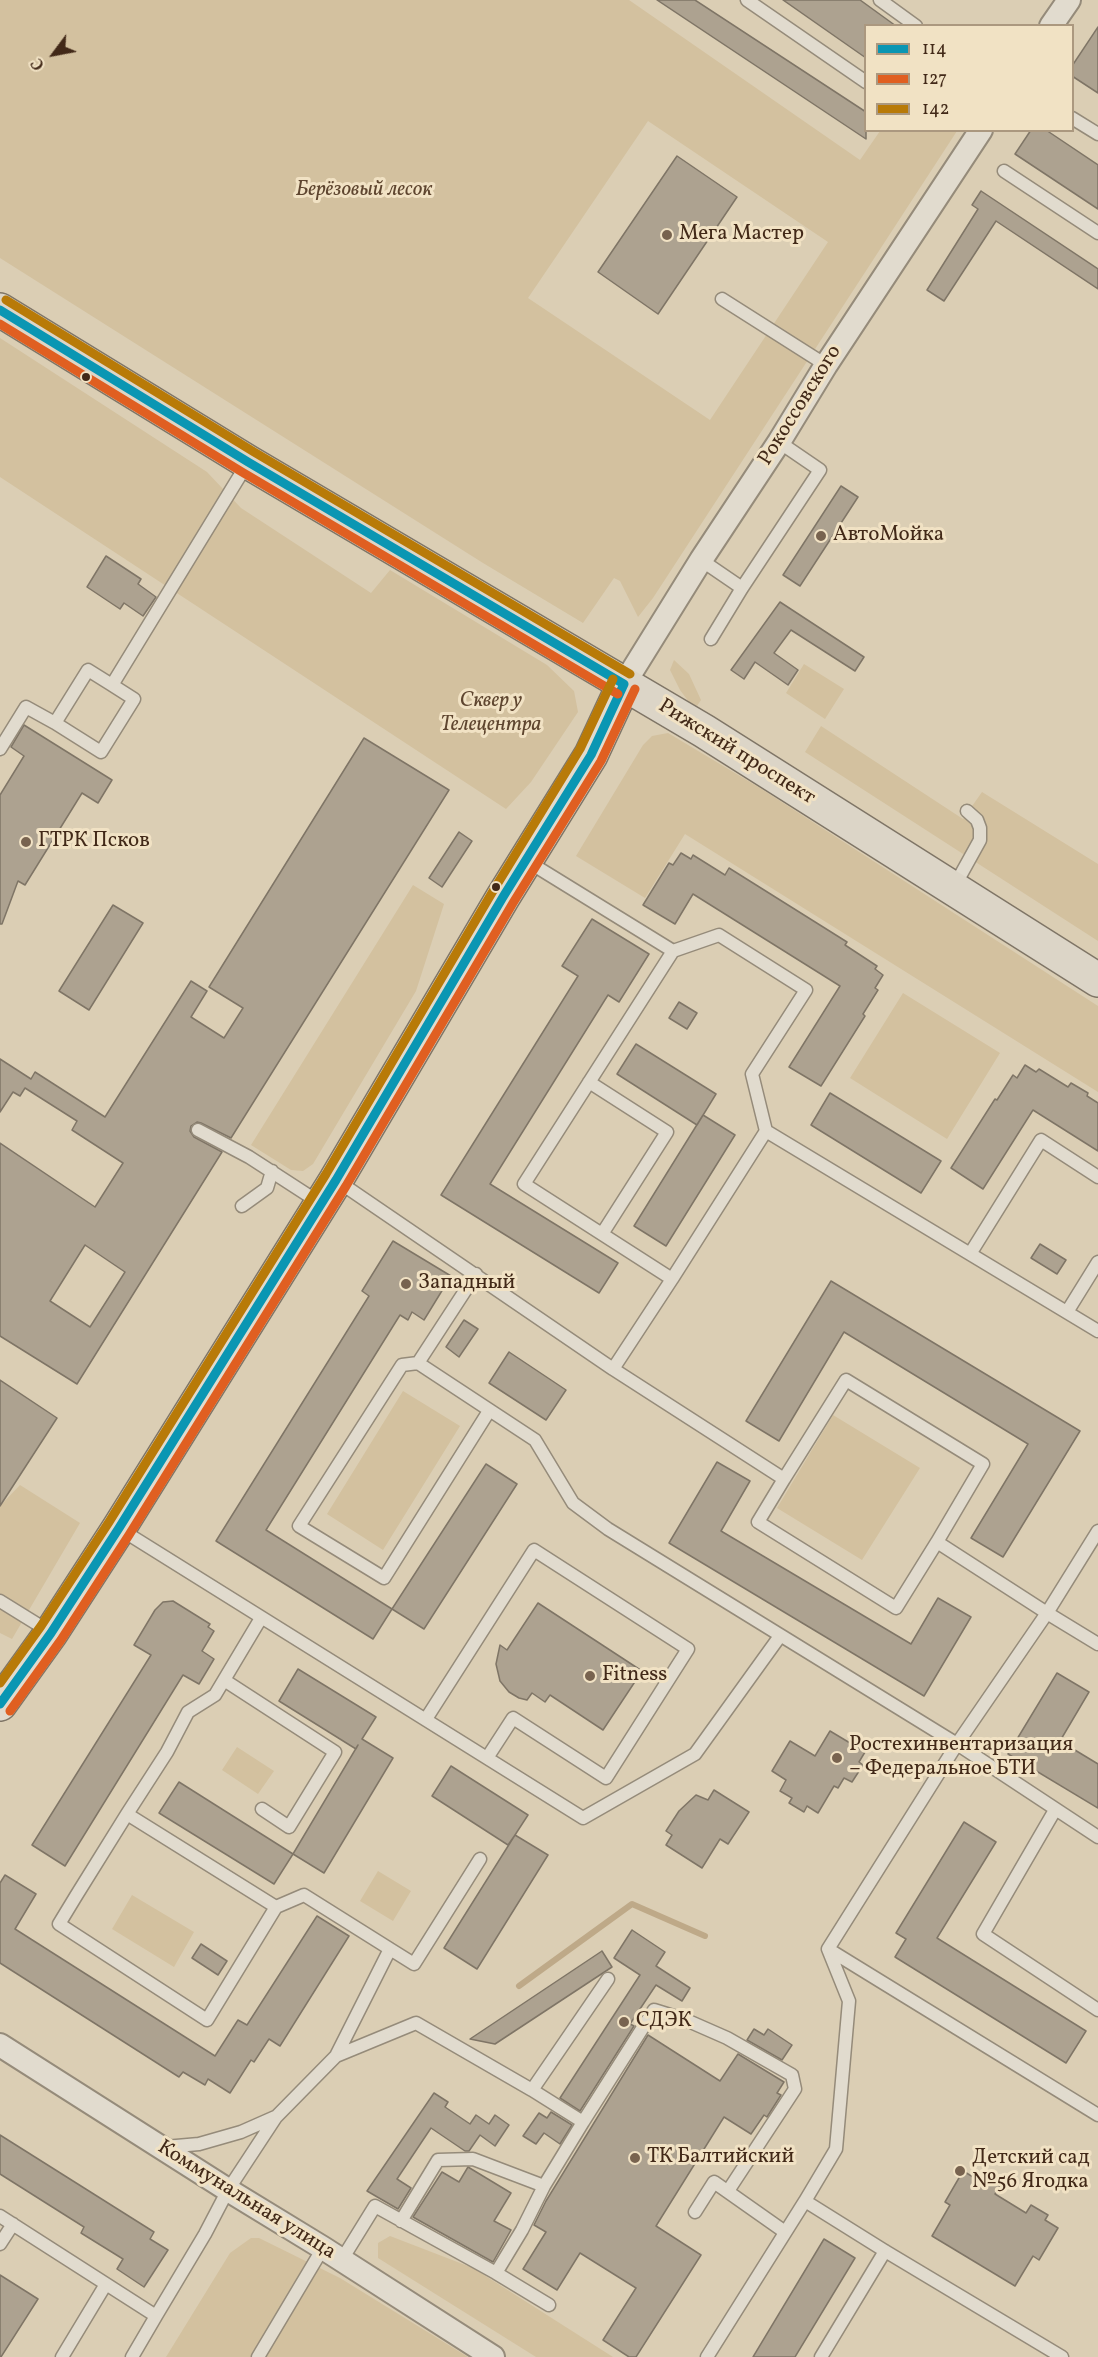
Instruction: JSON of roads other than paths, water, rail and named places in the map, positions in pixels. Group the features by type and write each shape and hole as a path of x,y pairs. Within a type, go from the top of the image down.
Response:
{"highway":[{"name":"Рижский проспект","path":"0,310 248,462 704,731 1098,980"}],"main road":[{"path":"0,1704 51,1633 119,1528 329,1192 525,860 591,754 624,684"}],"street":[{"path":"1053,24 1069,0"},
{"name":"Рокоссовского","path":"624,684 826,365 980,132"},
{"name":"Коммунальная улица","path":"0,2045 493,2357"}],"lane":[{"path":"747,0 864,81"},
{"path":"880,0 913,24"},
{"path":"1074,119 1098,134"},
{"path":"1004,171 1098,233"},
{"path":"722,299 826,365"},
{"path":"711,639 820,470 779,442"},
{"path":"112,685 248,462"},
{"path":"701,560 742,588"},
{"path":"0,749 26,707 100,752 134,699 88,670 55,723"},
{"path":"953,888 980,840 977,820 967,811"},
{"path":"525,860 673,951"},
{"path":"672,1279 524,1184 673,951 719,935 806,990 752,1074 766,1131 1098,1331"},
{"path":"589,1082 667,1132 602,1234"},
{"path":"198,1130 272,1171 329,1192 476,1274 613,1369 784,1479"},
{"path":"613,1369 766,1131"},
{"path":"970,1254 1041,1140 1098,1177"},
{"path":"242,1206 267,1188 272,1171"},
{"path":"1067,1312 1098,1262"},
{"path":"418,1363 476,1274"},
{"path":"489,1411 384,1578 299,1526 402,1365 418,1363 535,1440 573,1503 608,1529 957,1744 1098,1837"},
{"path":"846,1380 983,1464 937,1542 896,1608 758,1522 846,1380"},
{"path":"119,1528 583,1818 695,1754 780,1636"},
{"path":"828,1949 957,1744 1047,1613 1098,1530"},
{"path":"937,1542 1098,1644"},
{"path":"426,1719 534,1550 688,1649 606,1778 513,1718 487,1758"},
{"path":"0,1601 51,1633"},
{"path":"261,1618 215,1695 188,1712 167,1752 59,1924 207,2020 276,1907 304,1895 414,1964 480,1859"},
{"path":"224,1680 335,1752 289,1827 262,1809"},
{"path":"1055,1810 983,1934 1098,2010"},
{"path":"128,1814 276,1907"},
{"path":"132,2357 228,2190 276,2117 336,2056 390,1949"},
{"path":"828,1949 1098,2115"},
{"path":"707,2357 836,2150 849,2001 828,1949"},
{"path":"532,2090 608,1979"},
{"path":"496,2273 522,2230 544,2186 654,2010 686,2020 727,2038 792,2075 795,2090 728,2191"},
{"path":"336,2056 416,2023 583,2122"},
{"path":"160,2148 199,2144 241,2132 276,2117"},
{"path":"401,2221 438,2160 473,2159 544,2186"},
{"path":"695,2212 714,2182 785,2232"},
{"path":"805,2201 1062,2357"},
{"path":"258,2357 332,2254 375,2206 549,2305"},
{"path":"0,2216 156,2316"},
{"path":"0,2244 13,2224"},
{"path":"821,2357 885,2251"},
{"path":"62,2357 106,2284"}],"waterway":[{"path":"519,1986 632,1904 705,1936"}],"place":[{"name":"Мега Мастер","path":"667,235"},
{"name":"АвтоМойка","path":"821,536"},
{"name":"ГТРК Псков","path":"26,842"},
{"name":"Западный","path":"406,1284"},
{"name":"Fitness","path":"590,1676"},
{"name":"Ростехинвентаризация – Федеральное БТИ","path":"837,1758"},
{"name":"СДЭК","path":"624,2022"},
{"name":"ТК Балтийский","path":"635,2158"},
{"name":"Детский сад №56 Ягодка","path":"960,2171"}],"park label":[{"name":"Берёзовый лесок","path":"364,191"},
{"name":"Сквер у Телецентра","path":"491,714"}]}
